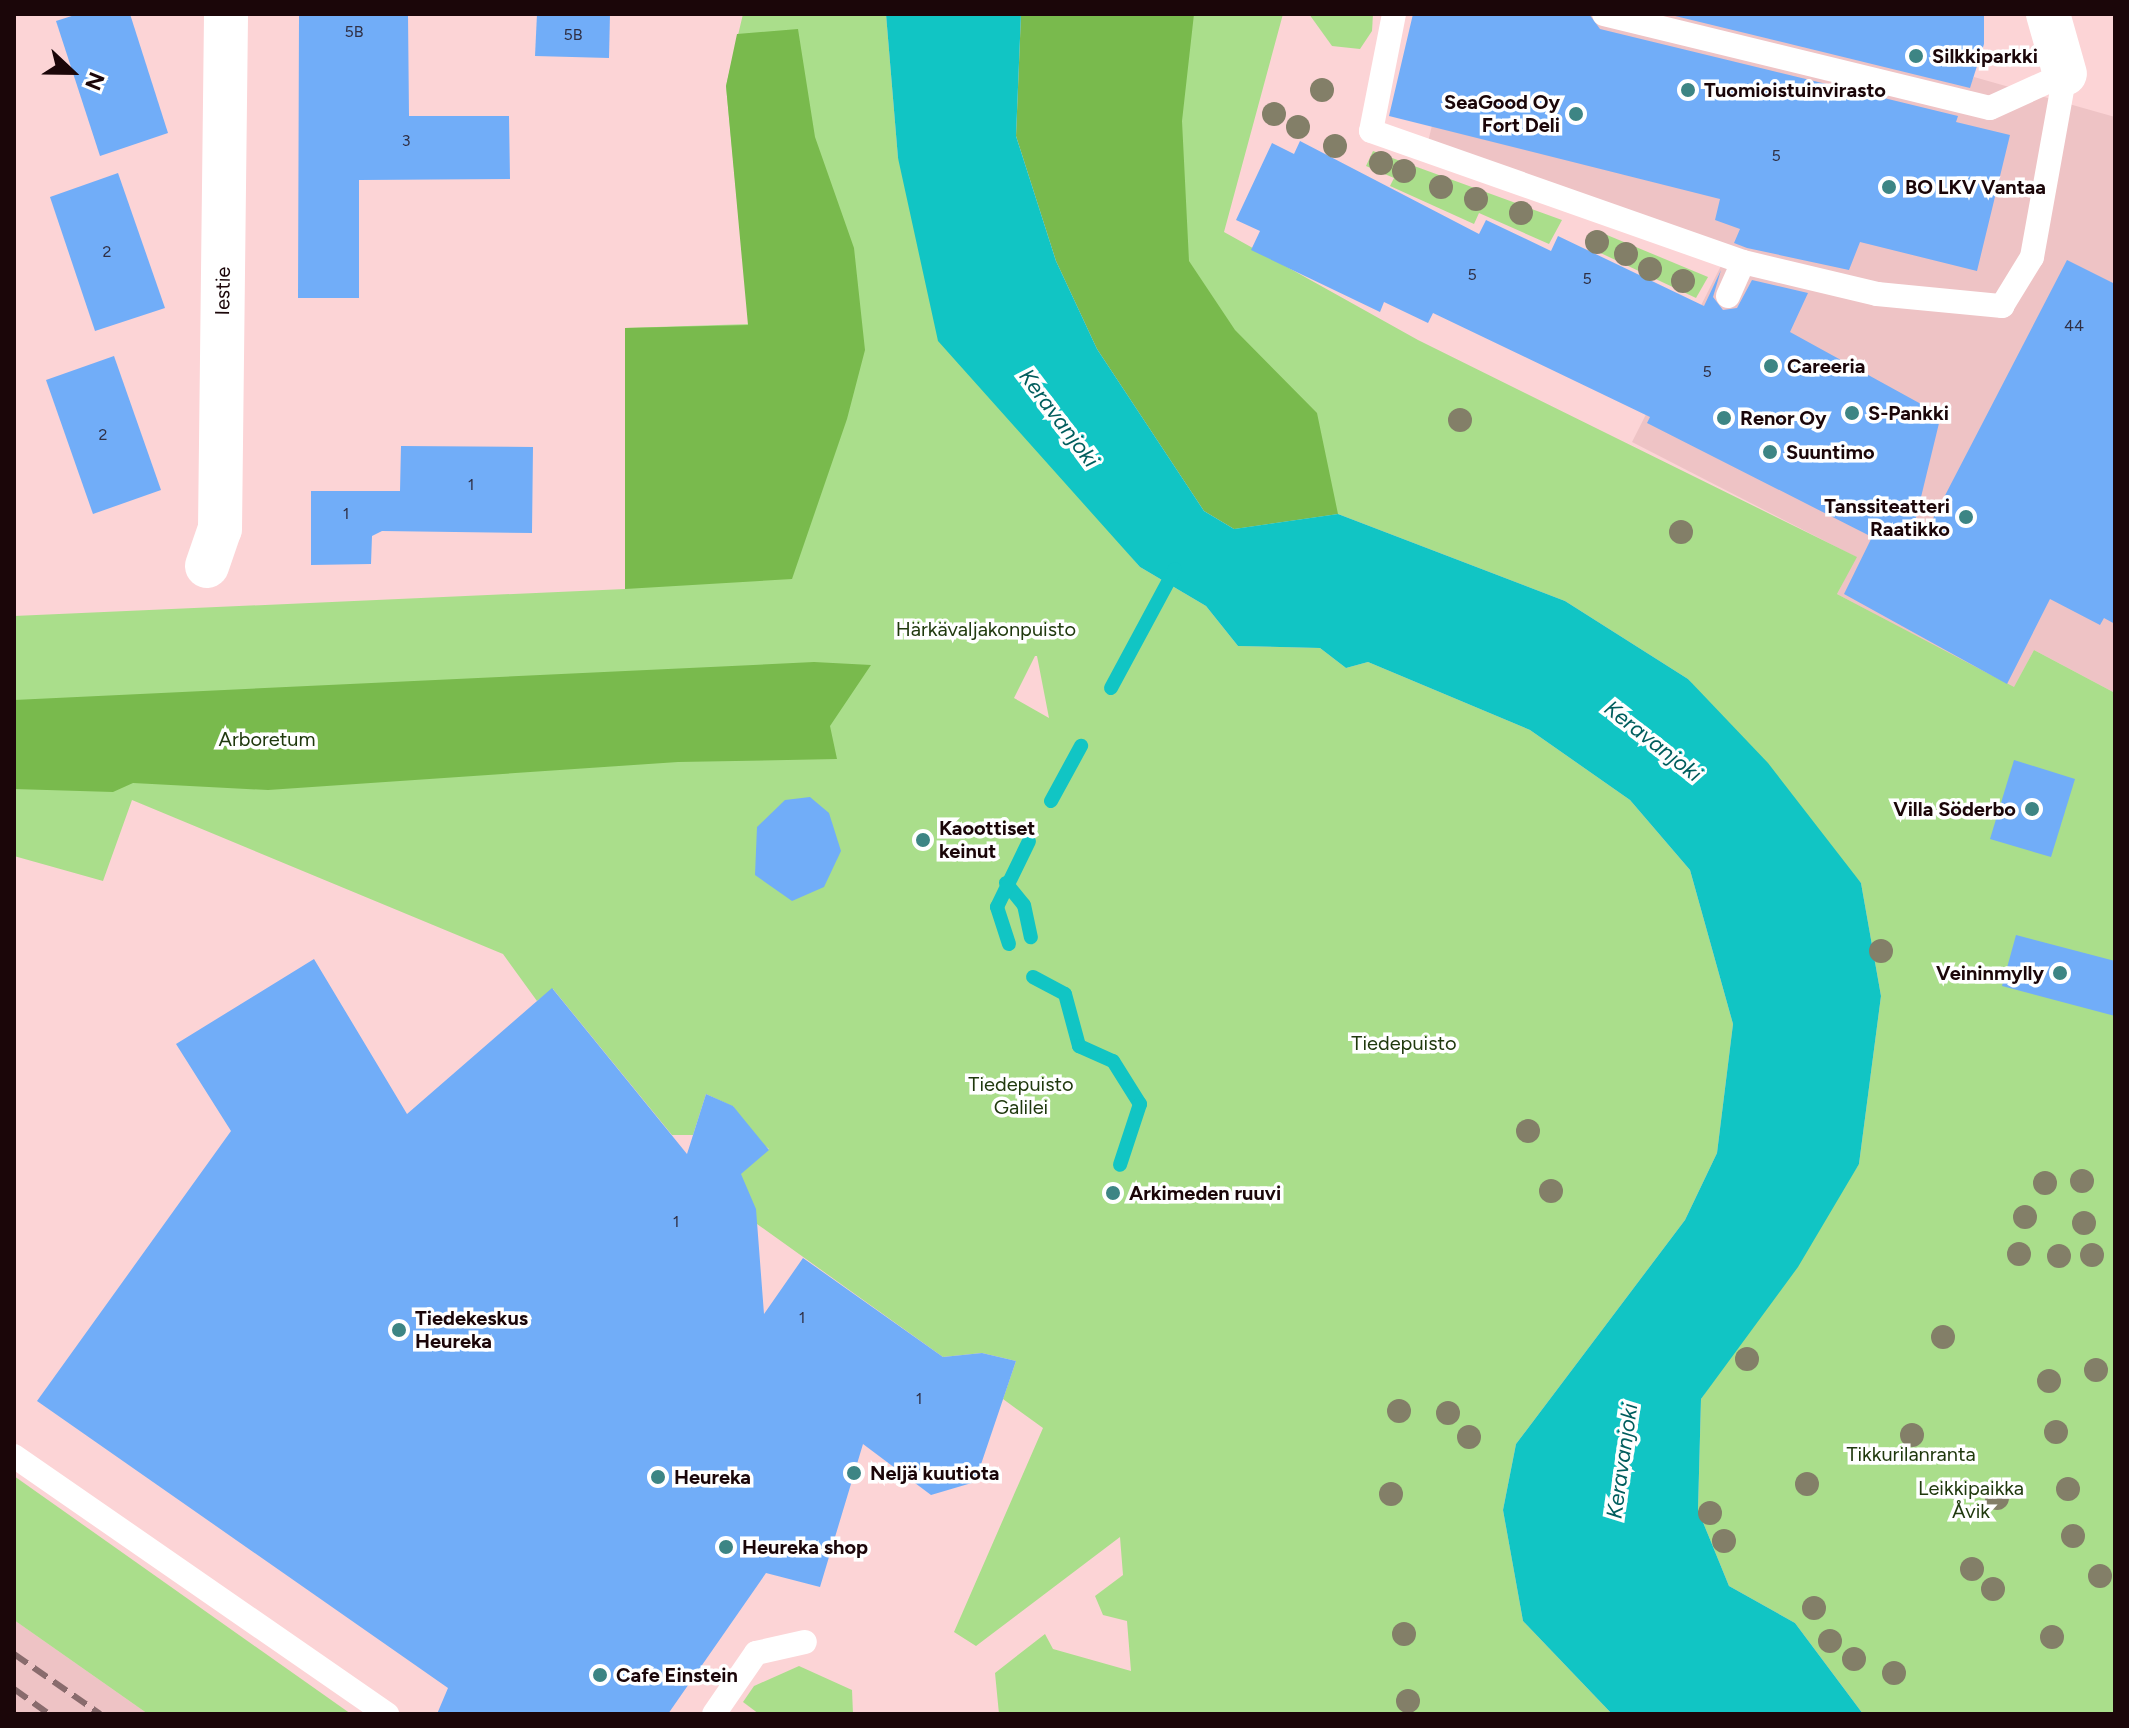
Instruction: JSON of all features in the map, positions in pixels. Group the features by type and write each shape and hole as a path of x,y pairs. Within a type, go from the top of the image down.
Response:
{"street":[{"name":"Iestie","path":"207,566 220,529 226,14"},
{"path":"2048,14 2065,74"}],"lane":[{"path":"1394,14 1371,131 1743,262 1877,294 2002,306 2032,257 2065,74"},
{"path":"1604,14 1990,108 2065,74"},
{"path":"1728,296 1743,262"},
{"path":"14,1456 387,1714"},
{"path":"714,1714 756,1653 805,1642"}],"shaded area":[{"path":"1459,14 1668,14 1971,83 1974,77 2115,117 2115,693 2034,650 2014,688 1837,594 1856,557 1632,442 1730,248 1428,142"},
{"path":"14,1620 148,1714 14,1714"}],"green space":[{"path":"743,14 886,14 898,158 1092,511 1140,567 1206,606 1238,646 1320,648 1346,668 1368,662 1530,730 1630,800 1690,870 1733,1024 1717,1153 1685,1220 1516,1444 1503,1510 1523,1621 1612,1714 999,1714 995,1673 1045,1634 1053,1649 1131,1671 1127,1621 1103,1615 1095,1596 1123,1575 1120,1537 976,1646 954,1632 1043,1428 1003,1399 1016,1361 982,1353 943,1357 757,1224 739,1175 769,1149 729,1118 734,1107 706,1094 693,1135 672,1135 553,989 537,1001 503,954 132,800 103,881 14,856 14,616 625,589 625,328 749,324 726,86","holes":["1037,656 1049,718 1014,698"]},
{"name":"Tikkurilanranta","path":"1021,14 1283,14 1224,232 1418,340 1857,557 1837,594 2014,687 2034,650 2115,693 2115,1714 1863,1714 1795,1623 1729,1586 1698,1510 1701,1399 1859,1164 1881,996 1861,883 1688,679 1565,601 1338,514 1234,529"},
{"path":"1021,14 1194,14 1182,121 1189,261 1235,330 1317,413 1338,514 1234,529 1204,511 1097,349 1056,261 1016,136"},
{"path":"1309,14 1373,14 1372,31 1360,49 1332,46"},
{"path":"798,29 815,137 854,248 865,350 847,419 792,579 625,589 625,328 748,325 726,86 737,34"},
{"path":"1373,151 1562,220 1549,244 1479,213 1474,224 1390,186 1394,178 1366,166"},
{"path":"1595,230 1708,277 1696,298 1590,248"},
{"name":"Arboretum","path":"814,662 871,665 830,726 837,759 678,762 268,790 133,783 113,792 14,789 14,700"},
{"path":"14,1476 351,1714 148,1714 14,1620"},
{"path":"799,1666 852,1690 853,1714 759,1714 743,1702 754,1686"}],"water":[{"name":"Keravanjoki","path":"886,14 1021,14 1016,136 1056,261 1097,349 1204,511 1234,529 1338,514 1565,601 1688,679 1768,763 1861,883 1881,996 1859,1164 1798,1267 1701,1399 1698,1510 1729,1586 1795,1623 1863,1714 1612,1714 1523,1621 1503,1510 1516,1444 1685,1220 1717,1153 1733,1024 1690,870 1630,800 1530,730 1368,662 1346,668 1320,648 1238,646 1206,606 1140,567 938,341 898,158"}],"building":[{"path":"78,14 130,14 168,133 100,156 56,21"},
{"path":"299,14 408,14 409,116 509,116 510,179 359,180 359,298 298,298"},
{"path":"537,14 610,14 609,58 535,56"},
{"path":"1413,14 1589,14 1600,29 1958,116 1956,122 2010,135 1977,271 1860,242 1849,270 1747,248 1734,243 1740,229 1715,220 1720,199 1389,116"},
{"name":"Silkkiparkki","path":"1667,14 1984,14 1984,44 1970,88"},
{"path":"1300,141 1479,234 1486,220 1551,251 1558,236 1704,306 1721,270 1713,297 1723,310 1737,308 1752,280 1808,293 1790,332 1941,415 1913,530 1925,534 2067,260 2115,284 2115,624 2104,618 2100,625 2050,599 2007,684 1844,594 1872,537 1647,423 1650,417 1433,313 1428,323 1384,302 1380,312 1251,250 1260,231 1236,220 1272,143 1294,154"},
{"path":"118,173 165,308 95,331 50,197"},
{"path":"114,356 161,490 93,514 46,380"},
{"path":"401,446 533,447 532,533 382,531 372,536 371,564 311,565 311,491 400,491"},
{"name":"Villa Söderbo","path":"2014,760 2075,779 2051,857 1990,839"},
{"path":"810,797 829,813 841,851 824,887 792,901 755,875 757,827 785,800"},
{"name":"Veininmylly","path":"2016,935 2115,961 2115,1016 2002,986"},
{"name":"Tiedekeskus Heureka","path":"314,959 407,1114 552,988 687,1154 706,1094 733,1106 769,1150 741,1174 756,1209 764,1314 803,1258 943,1357 982,1353 1016,1361 975,1482 931,1495 863,1444 820,1587 766,1573 668,1714 437,1714 448,1688 37,1401 231,1131 176,1044"}],"waterway":[{"path":"1111,688 1175,569"},
{"path":"1051,801 1081,746"},
{"path":"1009,944 997,907 1029,841"},
{"path":"1006,883 1024,905 1031,937"},
{"path":"1033,977 1065,994 1079,1046 1113,1061 1140,1104 1120,1165"}],"railway":[{"path":"14,1654 100,1714"},
{"path":"14,1689 49,1714"}],"place":[{"name":"Silkkiparkki","path":"1916,56"},
{"name":"Tuomioistuinvirasto","path":"1688,90"},
{"name":"SeaGood Oy Fort Deli","path":"1576,114"},
{"name":"BO LKV Vantaa","path":"1889,187"},
{"name":"Careeria","path":"1771,366"},
{"name":"S-Pankki","path":"1852,413"},
{"name":"Renor Oy","path":"1724,418"},
{"name":"Suuntimo","path":"1770,452"},
{"name":"Tanssiteatteri Raatikko","path":"1966,517"},
{"name":"Villa Söderbo","path":"2032,809"},
{"name":"Kaoottiset keinut","path":"923,840"},
{"name":"Veininmylly","path":"2060,973"},
{"name":"Arkimeden ruuvi","path":"1113,1193"},
{"name":"Tiedekeskus Heureka","path":"399,1330"},
{"name":"Neljä kuutiota","path":"854,1473"},
{"name":"Heureka","path":"658,1477"},
{"name":"Heureka shop","path":"726,1547"},
{"name":"Cafe Einstein","path":"600,1675"}],"park label":[{"name":"Härkävaljakonpuisto","path":"986,629"},
{"name":"Tiedepuisto","path":"1404,1043"},
{"name":"Tiedepuisto Galilei","path":"1021,1096"},
{"name":"Leikkipaikka Åvik","path":"1971,1500"}]}
